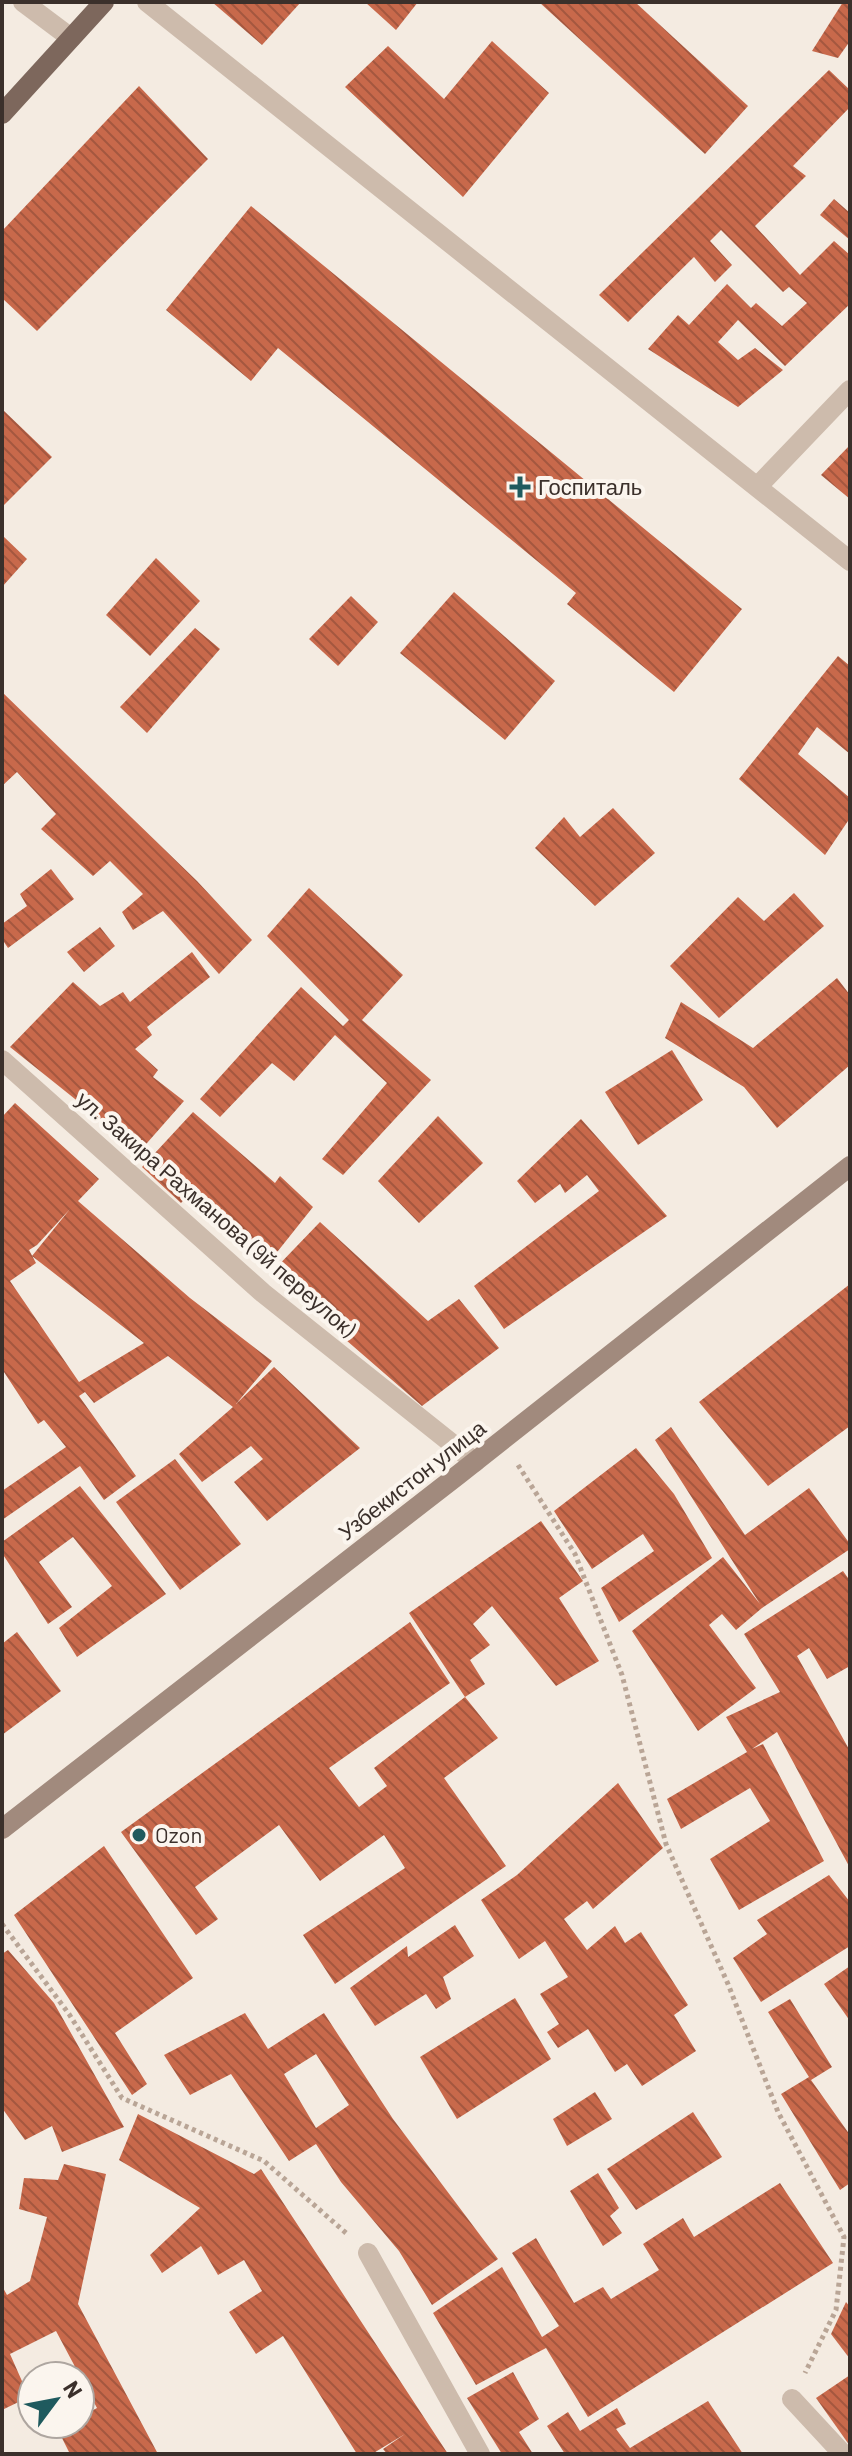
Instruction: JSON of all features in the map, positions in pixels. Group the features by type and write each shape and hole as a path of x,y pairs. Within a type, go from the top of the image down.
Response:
{"main road":[{"path":"2,114 104,2"},
{"name":"Узбекистон улица","path":"2,1829 850,1166"}],"street":[{"path":"23,2 71,38"},
{"path":"147,2 850,561"},
{"path":"758,486 850,390"},
{"name":"ул. Закира Рахманова (9й переулок)","path":"2,1060 263,1293 475,1462"},
{"path":"368,2253 480,2454"},
{"path":"792,2399 843,2454"}],"path":[{"path":"503,1440 575,1554 622,1675 666,1844 728,1984 778,2112 844,2237 836,2310 792,2399"},
{"path":"2,1924 69,2014 122,2098 264,2161 368,2253"}],"building":[{"path":"212,2 301,2 262,45"},
{"path":"365,2 418,2 396,30"},
{"path":"539,2 635,2 748,106 705,154"},
{"path":"843,2 850,2 850,41 838,58 812,51"},
{"path":"492,41 549,93 463,197 345,87 388,46 444,99"},
{"path":"829,70 850,90 850,107 793,166 806,176 755,226 800,275 834,241 850,255 850,304 785,366 738,320 718,342 738,360 755,348 783,370 738,407 648,349 678,315 689,325 727,284 751,308 756,303 782,326 807,303 789,287 783,292 721,230 710,241 732,265 715,282 694,257 628,322 599,295"},
{"path":"139,86 208,159 37,331 2,298 2,231"},
{"path":"834,199 850,213 850,240 820,215"},
{"name":"Госпиталь","path":"251,206 742,609 674,692 567,604 576,593 278,348 251,381 166,310"},
{"path":"2,409 52,457 2,507"},
{"path":"850,445 850,499 821,475"},
{"path":"2,535 27,559 2,587"},
{"path":"156,558 200,601 150,656 106,615"},
{"path":"454,592 555,681 505,740 400,653"},
{"path":"351,596 378,622 338,666 309,639"},
{"path":"195,628 220,649 147,733 120,707"},
{"path":"838,656 850,666 850,754 817,727 798,754 850,798 850,818 825,855 739,779"},
{"path":"2,692 197,881 252,940 219,974 163,911 133,930 122,912 143,894 110,861 93,876 41,829 56,814 17,772 2,786"},
{"path":"613,808 655,853 595,906 535,848 564,817 580,837"},
{"path":"51,869 74,899 8,948 2,939 2,924 27,906 20,894"},
{"path":"309,888 403,975 362,1020 431,1080 343,1175 322,1159 387,1083 335,1035 294,1081 272,1063 220,1117 200,1099 301,987 343,1026 349,1020 267,936"},
{"path":"794,893 824,926 719,1018 670,966 738,897 764,921"},
{"path":"100,927 115,946 84,972 67,952"},
{"path":"192,952 210,977 147,1027 152,1035 135,1049 158,1070 153,1077 184,1101 140,1151 10,1047 73,982 100,1006 123,992 130,1002"},
{"path":"837,978 850,995 850,1065 777,1128 744,1087 665,1038 681,1002 753,1048"},
{"path":"672,1050 703,1100 638,1145 605,1092"},
{"path":"15,1103 99,1179 78,1201 190,1298 272,1361 236,1404 274,1367 360,1448 267,1521 234,1482 263,1459 251,1446 202,1482 179,1454 233,1407 168,1356 94,1403 85,1392 79,1396 136,1476 104,1500 80,1466 2,1520 2,1491 66,1447 44,1420 38,1424 2,1369 2,1117","holes":["70,1209 32,1256 29,1250 37,1245","32,1256 144,1343 79,1382 10,1281 36,1263"]},
{"path":"193,1112 275,1183 280,1176 313,1207 270,1261 189,1194 181,1203 142,1167"},
{"path":"438,1116 483,1163 419,1223 378,1181"},
{"path":"581,1119 667,1216 504,1329 474,1286 599,1191 587,1175 565,1193 560,1184 535,1203 517,1181"},
{"path":"320,1222 428,1321 459,1299 499,1348 422,1406 270,1274"},
{"path":"850,1284 850,1426 768,1486 699,1402"},
{"path":"671,1427 745,1535 809,1488 850,1544 850,1549 762,1608 736,1630 722,1614 709,1625 756,1688 698,1731 632,1631 723,1557 760,1604 655,1440"},
{"path":"636,1448 674,1494 712,1558 619,1622 601,1588 654,1551 643,1534 592,1569 554,1511"},
{"path":"175,1459 241,1544 180,1590 116,1502"},
{"path":"80,1486 166,1594 77,1657 59,1628 112,1586 73,1537 39,1562 72,1607 48,1624 2,1553 2,1542"},
{"path":"541,1521 583,1581 559,1598 599,1661 556,1686 492,1606 473,1624 490,1645 470,1660 485,1684 465,1697 409,1613"},
{"path":"843,1571 850,1577 850,1666 827,1679 809,1648 797,1656 850,1751 850,1868 777,1732 752,1749 763,1744 824,1861 739,1910 710,1859 770,1821 750,1788 681,1829 667,1799 747,1752 726,1717 780,1692 744,1634"},
{"path":"410,1622 450,1683 329,1768 359,1807 387,1786 374,1768 465,1697 498,1738 444,1778 506,1866 335,1984 303,1935 405,1868 384,1835 320,1881 279,1825 195,1887 218,1919 196,1935 121,1832"},
{"path":"17,1632 61,1691 2,1735 2,1644"},
{"path":"618,1783 663,1848 593,1909 587,1901 564,1919 587,1950 615,1926 625,1943 641,1932 688,2005 674,2015 696,2051 642,2086 627,2064 615,2072 588,2029 558,2048 547,2032 559,2024 540,1994 568,1977 545,1941 519,1959 481,1900 517,1875"},
{"path":"104,1846 193,1978 115,2033 147,2084 132,2095 14,1915"},
{"path":"829,1875 850,1902 850,1946 761,2002 733,1958 767,1934 757,1920"},
{"path":"455,1925 474,1956 443,1977 451,1999 436,2009 426,1994 375,2026 350,1988 407,1946 408,1957"},
{"path":"8,1950 54,2003 124,2127 62,2152 52,2126 25,2140 2,2108 2,1954"},
{"path":"850,1966 850,2021 824,1984"},
{"path":"515,1998 551,2059 457,2119 420,2057"},
{"path":"790,1999 832,2067 811,2080 850,2135 850,2183 840,2190 781,2094 809,2077 768,2012"},
{"path":"245,2013 268,2049 324,2013 393,2119 498,2259 432,2305 399,2251 341,2182 316,2144 289,2161 231,2074 190,2095 164,2055","holes":["316,2054 349,2105 316,2128 284,2074"]},
{"path":"595,2092 612,2119 567,2146 553,2119"},
{"path":"693,2112 722,2157 636,2210 607,2169"},
{"path":"138,2114 254,2174 261,2169 448,2454 387,2454 383,2449 405,2434 372,2454 357,2454 283,2336 256,2354 229,2312 262,2291 244,2260 218,2275 201,2246 162,2273 150,2255 200,2208 119,2160"},
{"path":"64,2164 106,2174 78,2304 158,2454 70,2454 63,2440 96,2440 96,2360 71,2360 56,2331 10,2354 16,2368 16,2403 2,2410 2,2286 7,2295 30,2281 47,2217 19,2209 24,2178 58,2180"},
{"path":"598,2173 619,2208 610,2216 622,2233 603,2246 570,2191"},
{"path":"780,2183 833,2263 588,2417 546,2348 476,2385 433,2313 502,2267 542,2337 559,2326 512,2253 536,2238 574,2303 603,2287 611,2299 659,2270 643,2244 683,2218 694,2237"},
{"path":"846,2302 850,2307 850,2359 831,2334"},
{"path":"513,2372 539,2419 519,2432 533,2454 502,2454 467,2398"},
{"path":"850,2375 850,2446 816,2398"},
{"path":"708,2401 743,2454 565,2454 547,2426 568,2412 580,2431 617,2408 626,2424 616,2429 630,2448"}],"place":[{"name":"Госпиталь","path":"520,487"},
{"name":"Ozon","path":"139,1835"}]}
